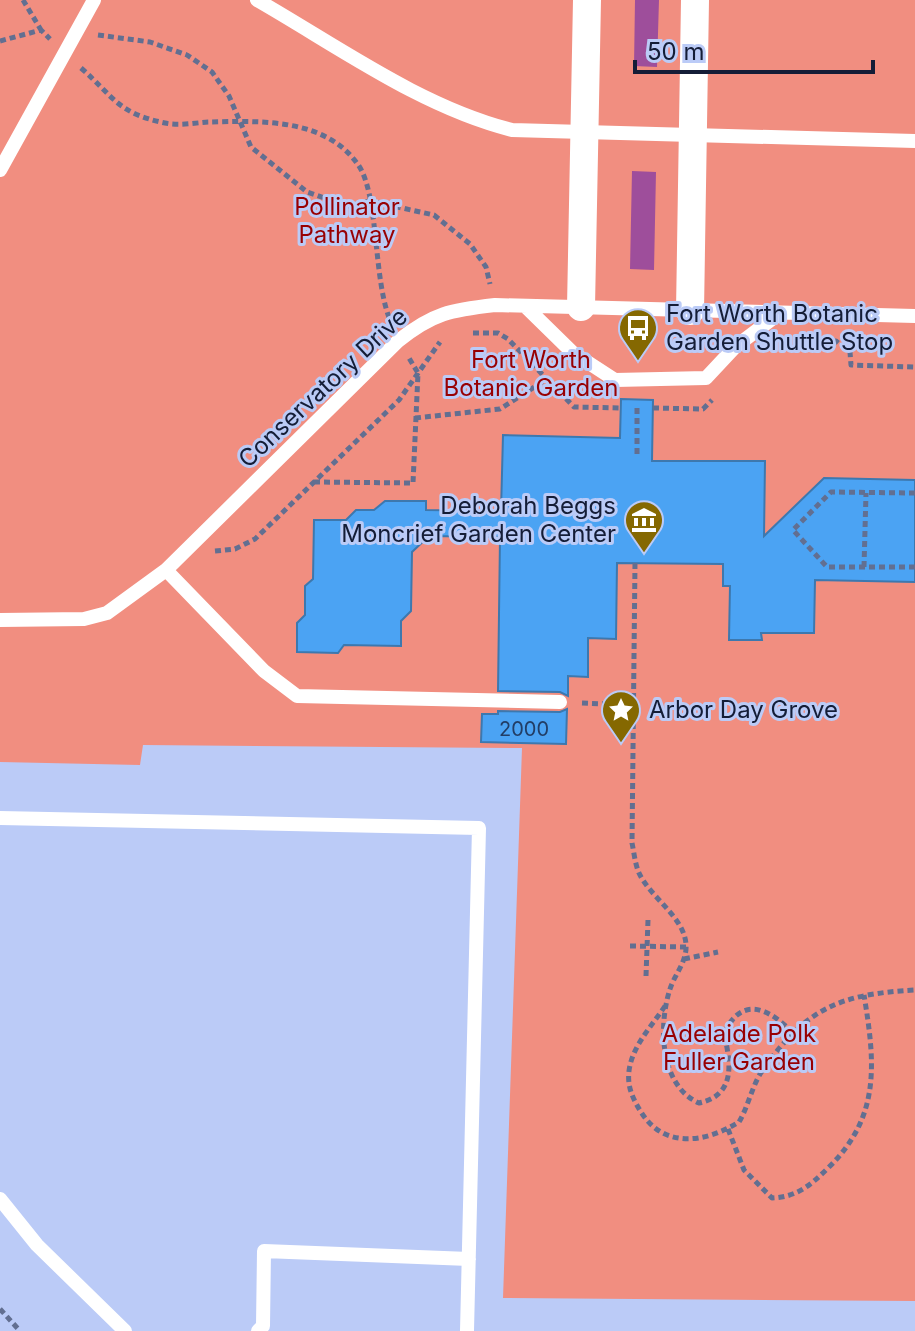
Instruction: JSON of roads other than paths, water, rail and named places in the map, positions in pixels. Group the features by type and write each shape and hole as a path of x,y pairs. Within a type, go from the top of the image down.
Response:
{"street":[{"path":"581,307 587,0"},
{"path":"690,311 695,0"}],"lane":[{"path":"0,170 94,0"},
{"path":"257,0 472,120 512,130 915,141"},
{"name":"Conservatory Drive","path":"0,620 84,619 107,613 166,570 398,341 421,322 446,310 495,305 915,316"},
{"path":"525,306 572,352 615,380 706,378 735,347 780,313"},
{"path":"166,570 264,671 297,696 560,702"},
{"path":"0,818 479,828 467,1331"},
{"path":"0,1199 37,1245 125,1331"},
{"path":"258,1331 263,1326 264,1251 469,1259"}],"place":[{"name":"Fort Worth Botanic Garden Shuttle Stop","path":"638,362"},
{"name":"Deborah Beggs Moncrief Garden Center","path":"644,554"},
{"name":"Arbor Day Grove","path":"621,744"}],"park label":[{"name":"Pollinator Pathway","path":"347,221"},
{"name":"Fort Worth Botanic Garden","path":"531,374"},
{"name":"Adelaide Polk Fuller Garden","path":"739,1048"}]}
